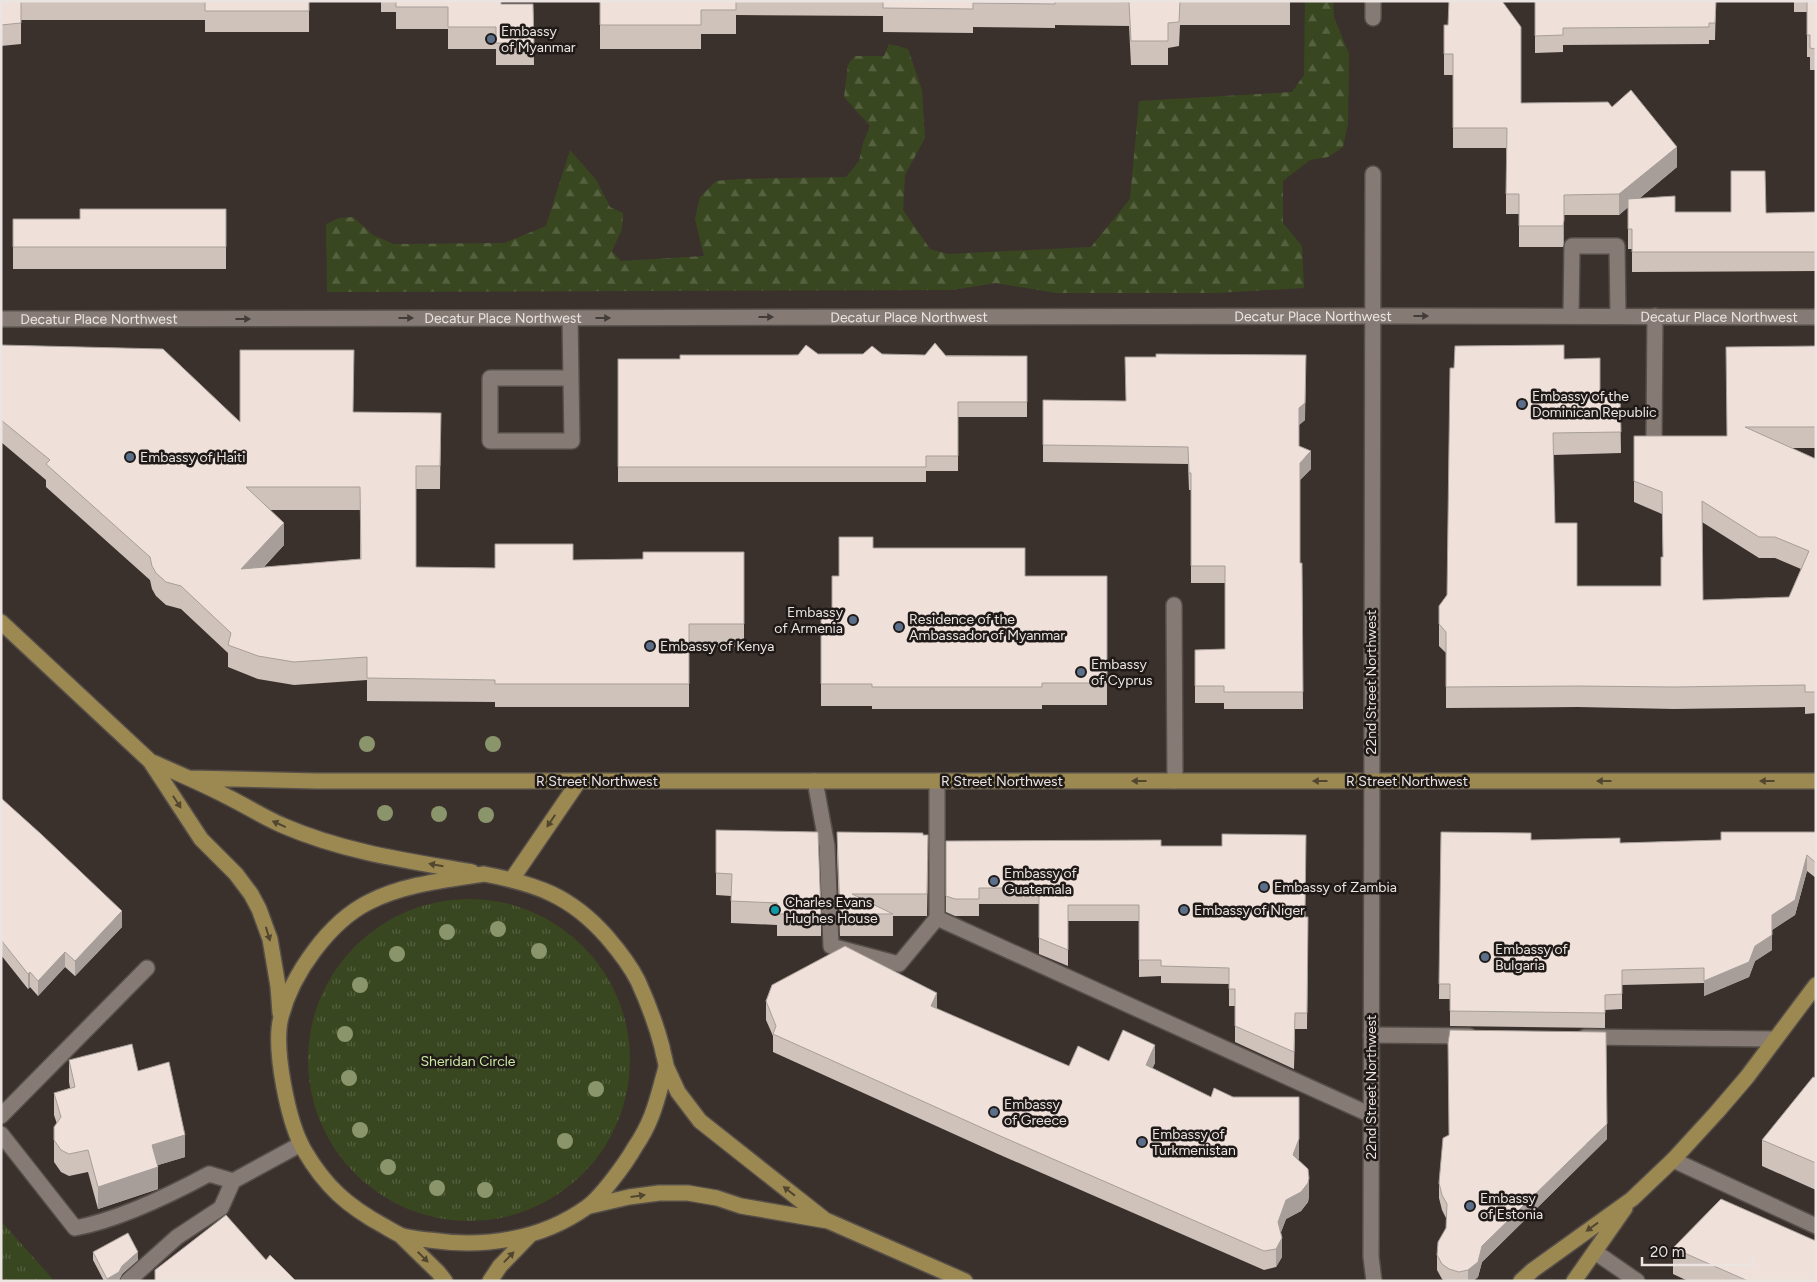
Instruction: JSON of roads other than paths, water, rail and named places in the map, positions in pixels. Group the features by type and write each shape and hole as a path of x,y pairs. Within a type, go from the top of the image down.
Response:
{"main road":[{"path":"1,622 150,761 201,839 236,874 259,909 270,939 278,986 281,1074 287,1101 301,1144 311,1162 347,1204 400,1235 445,1281"},
{"path":"150,761 231,798 262,816 311,837 355,850 512,879 542,889 570,902 592,920 631,967 655,1021 666,1066 678,1092 700,1121 828,1221"},
{"name":"R Street Northwest","path":"189,778 316,781 579,782 1816,781"},
{"path":"512,879 579,782"},
{"path":"280,1019 292,987 306,962 329,934 350,915 369,902 400,890 484,874"},
{"path":"1521,1281 1533,1270 1632,1199 1673,1160 1717,1112 1814,989"},
{"path":"590,1206 620,1169 650,1123 666,1066"},
{"path":"400,1235 443,1242 478,1244 503,1242 530,1235 590,1206 629,1197 659,1193 688,1193 717,1198 741,1206 828,1221 965,1281"},
{"path":"1574,1281 1632,1199"},
{"path":"490,1281 500,1266 530,1235"}],"street":[{"path":"1373,1 1373,18"},
{"name":"22nd Street Northwest","path":"1373,174 1371,1256 1374,1281"},
{"path":"1571,316 1572,246 1617,246 1618,316"},
{"path":"1654,316 1654,438"},
{"name":"Decatur Place Northwest","path":"1,319 1816,317"},
{"path":"570,318 571,378 572,441 490,441 490,378 571,378"},
{"path":"1174,605 1176,781"},
{"path":"815,781 827,846 831,946 899,964 937,918 937,781"},
{"path":"937,918 1371,1115"},
{"path":"1,1116 147,968"},
{"path":"1371,1035 1483,1036"},
{"path":"1571,1037 1776,1039"},
{"path":"1,1134 75,1228 94,1224 179,1190 209,1174 233,1181"},
{"path":"128,1281 177,1237 221,1208 233,1181 301,1144"},
{"path":"1673,1160 1816,1226"},
{"path":"1596,1252 1637,1281"}],"place":[{"name":"Embassy of Myanmar","path":"491,39"},
{"name":"Embassy of the Dominican Republic","path":"1522,404"},
{"name":"Embassy of Haiti","path":"130,457"},
{"name":"Embassy of Armenia","path":"853,620"},
{"name":"Residence of the Ambassador of Myanmar","path":"899,627"},
{"name":"Embassy of Kenya","path":"650,646"},
{"name":"Embassy of Cyprus","path":"1081,672"},
{"name":"Embassy of Guatemala","path":"994,881"},
{"name":"Embassy of Zambia","path":"1264,887"},
{"name":"Charles Evans Hughes House","path":"775,910"},
{"name":"Embassy of Niger","path":"1184,910"},
{"name":"Embassy of Bulgaria","path":"1485,957"},
{"name":"Embassy of Greece","path":"994,1112"},
{"name":"Embassy of Turkmenistan","path":"1142,1142"},
{"name":"Embassy of Estonia","path":"1470,1206"}],"park label":[{"name":"Sheridan Circle","path":"468,1061"}]}
